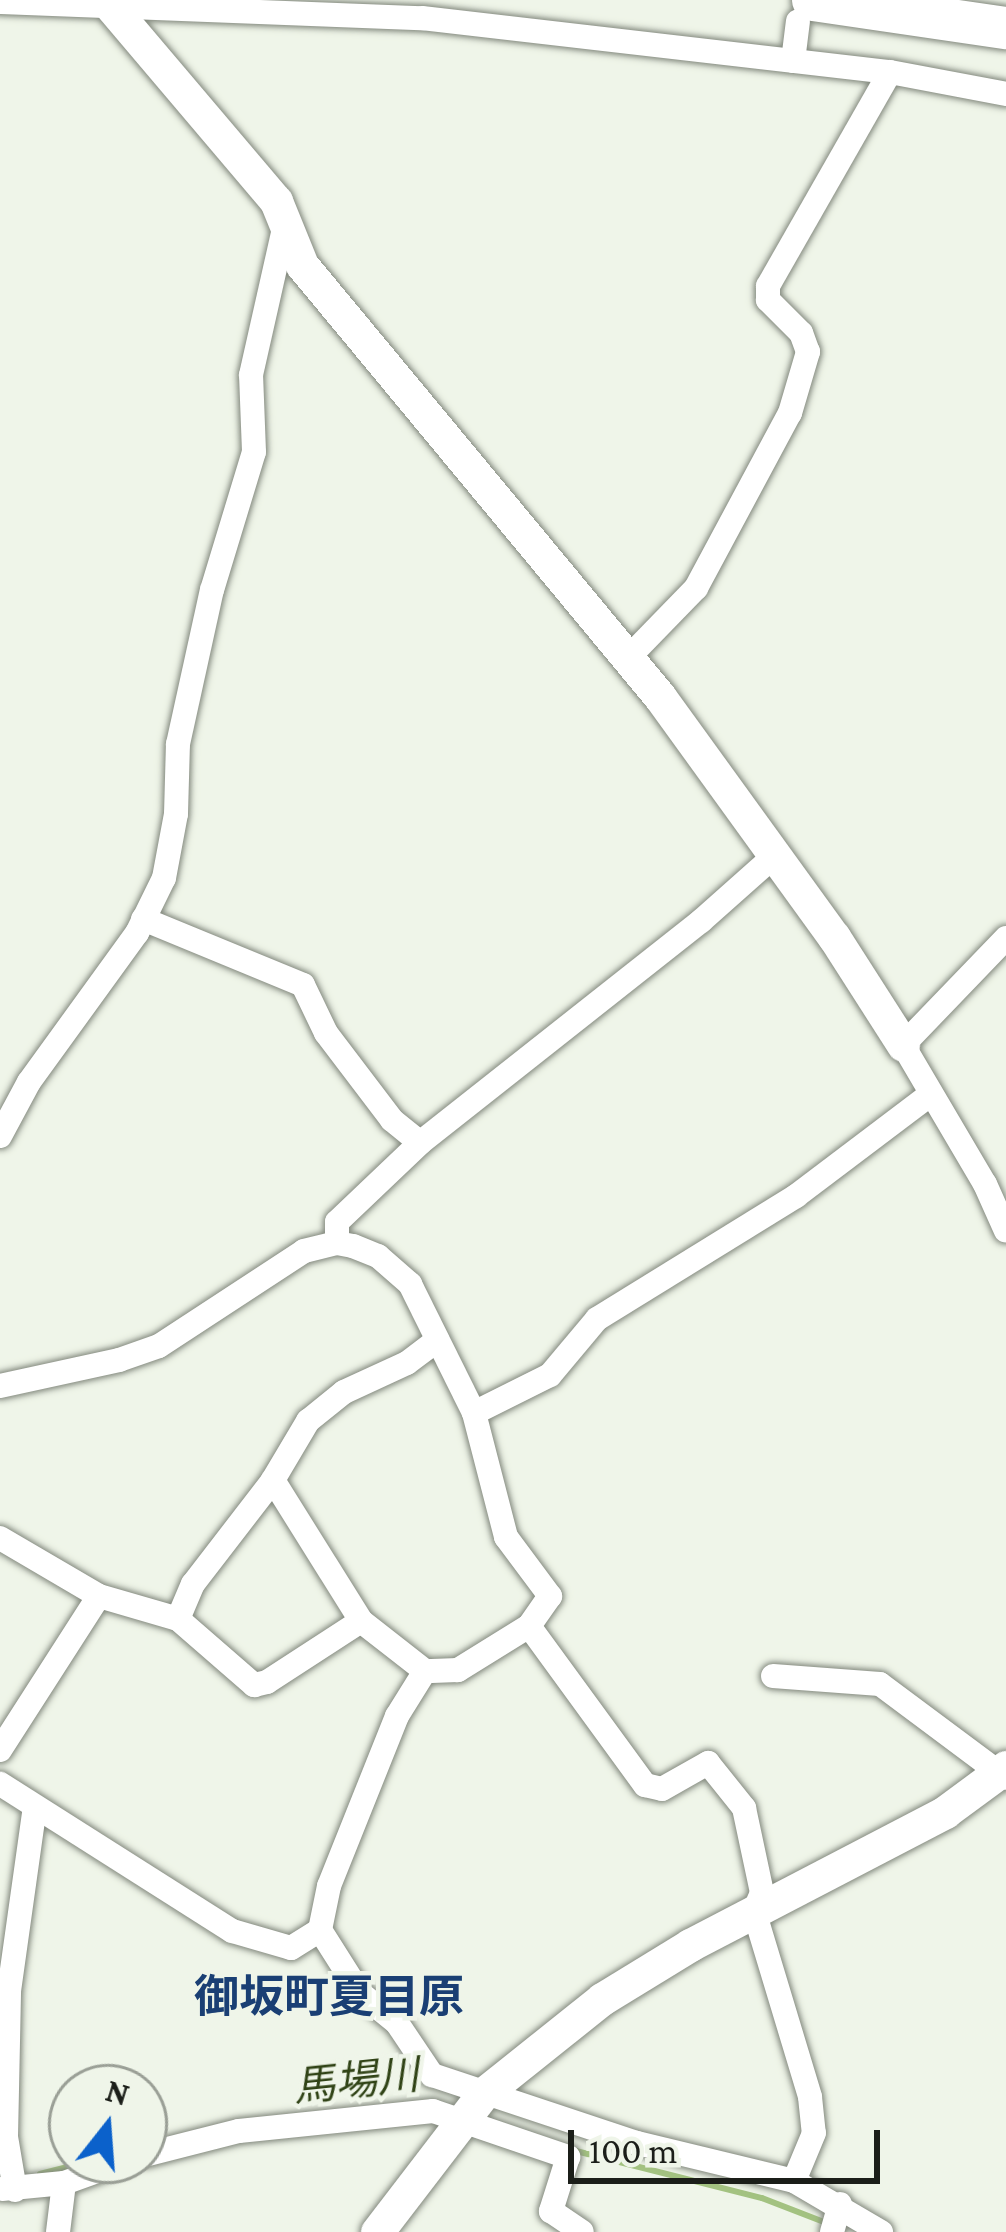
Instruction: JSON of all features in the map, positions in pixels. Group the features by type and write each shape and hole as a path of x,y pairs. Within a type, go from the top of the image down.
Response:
{"highway":[{"path":"806,10 1006,28"}],"street":[{"path":"107,1 276,201 284,229 316,283 628,659 834,937 995,1187 1006,1231"},
{"path":"0,2 422,9 890,72 1006,94"},
{"path":"793,61 806,10"},
{"path":"628,659 697,588 790,413 808,352 801,333 768,300 768,286 890,72"},
{"path":"0,1136 29,1082 143,919 164,878 176,814 178,744 212,590 254,452 251,375 284,229"},
{"path":"337,1243 337,1222 420,1143 773,857"},
{"path":"143,919 303,985 326,1033 392,1120 420,1143"},
{"path":"903,1045 1006,938"},
{"path":"474,1413 550,1375 597,1319 796,1196 931,1094"},
{"path":"0,1386 119,1360 159,1346 286,1261 337,1243 378,1256 400,1273 474,1413 506,1537 550,1596 529,1626 458,1670 425,1671 361,1621 273,1480"},
{"path":"178,1619 193,1584 273,1480 295,1438 324,1405 407,1363 437,1340"},
{"path":"0,1538 99,1596 178,1619 254,1685 361,1621"},
{"path":"0,1750 99,1596"},
{"path":"529,1626 645,1785 662,1789 708,1763 744,1808 762,1893 754,1911 812,2115 814,2134 794,2181"},
{"path":"425,1671 397,1716 328,1886 320,1930 360,1993 397,2023 431,2075 474,2108 568,2157 550,2211 582,2232"},
{"path":"377,2232 474,2108 602,1999 754,1911 945,1812 1004,1772 880,1684 773,1676"},
{"path":"0,1784 232,1931 291,1948 320,1930"},
{"path":"35,1808 9,1990 7,2137 10,2182 48,2183"},
{"path":"168,2150 239,2131 474,2108 794,2181 836,2215 881,2232"},
{"path":"58,2232 64,2184"}],"waterway":[{"name":"馬場川","path":"572,2150 762,2198 829,2224"},
{"name":"馬場川","path":"40,2174 48,2172"}],"district":[{"name":"御坂町夏目原","path":"329,1998"}]}
